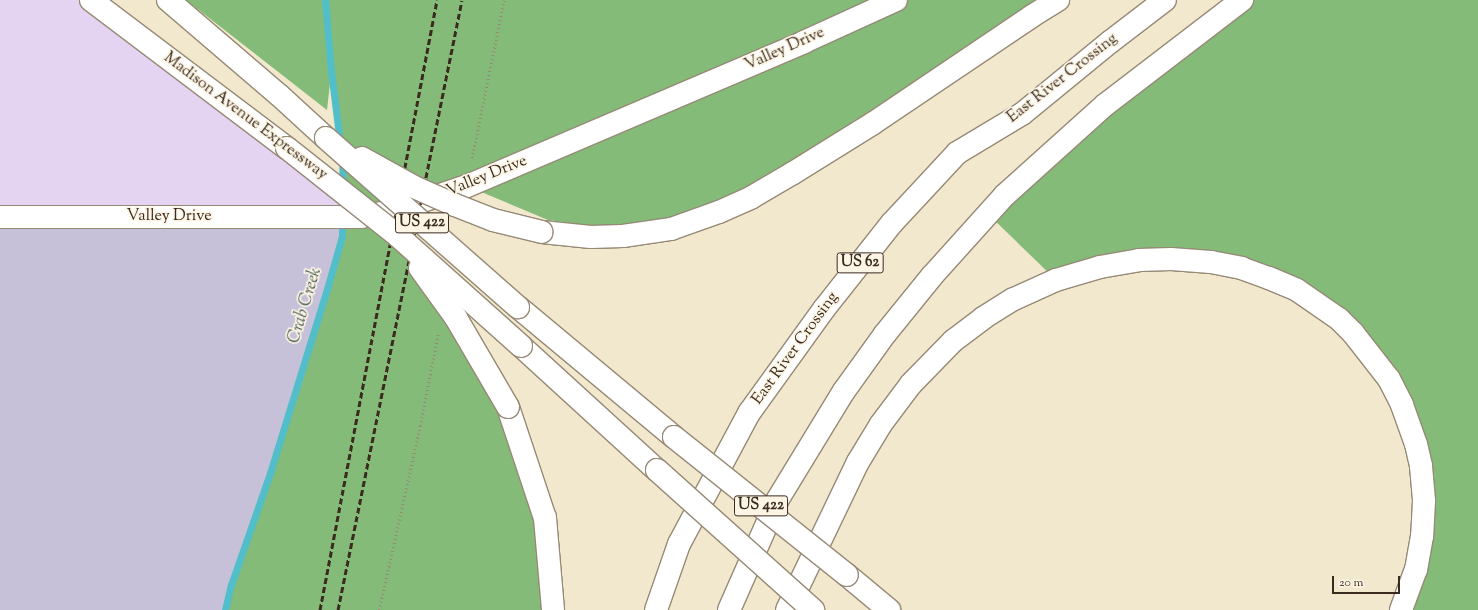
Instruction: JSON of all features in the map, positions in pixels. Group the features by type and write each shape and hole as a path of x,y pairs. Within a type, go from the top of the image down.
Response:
{"main road":[{"name":"Madison Avenue Expressway","path":"91,0 287,148 398,236"},
{"name":"Madison Avenue Expressway","path":"168,0 279,95 326,138"},
{"name":"Valley Drive","path":"0,217 361,217 396,210 467,186 804,42 896,0"},
{"path":"326,138 414,187 493,220 542,232 591,237 623,236 671,229 719,212 752,197 800,169 872,124 1058,0"},
{"name":"East River Crossing","path":"656,610 680,544 749,413 824,309 892,223 957,153 1022,114 1110,42 1165,0"},
{"path":"730,610 778,499 844,392 885,334 932,276 1005,195 1105,105 1242,0"},
{"name":"US 422","path":"326,138 518,307 674,437 890,610"},
{"path":"398,236 456,318 508,407 545,518 553,610"},
{"name":"US 422","path":"398,236 813,610"},
{"path":"787,610 858,462 881,424 911,384 953,341 983,318 1014,299 1056,280 1108,266 1138,260 1171,259 1211,262 1241,268 1298,290 1339,319 1358,338 1389,379 1402,405 1416,444 1421,466 1424,501 1422,536 1416,569 1401,610"}],"shaded area":[{"path":"0,0 96,0 345,194 337,217 0,217"},
{"path":"0,217 337,217 342,236 328,289 270,473 231,585 225,610 0,610"}],"green space":[{"path":"186,0 1058,0 719,212 622,230 548,220 467,186 396,210 398,236 508,407 545,518 553,610 225,610 231,585 328,289 342,236 343,217 337,217 344,168 331,74 327,110"},
{"path":"1242,0 1478,0 1478,610 1401,610 1422,536 1402,405 1339,319 1211,262 1056,280 988,214"}],"waterway":[{"name":"Crab Creek","path":"325,0 331,71 340,143"},
{"name":"Crab Creek","path":"342,159 343,187"},
{"name":"Crab Creek","path":"225,610 231,585 270,473 327,289 342,236 342,219"}],"railway":[{"path":"320,610 437,0"},
{"path":"338,610 462,0"}]}
